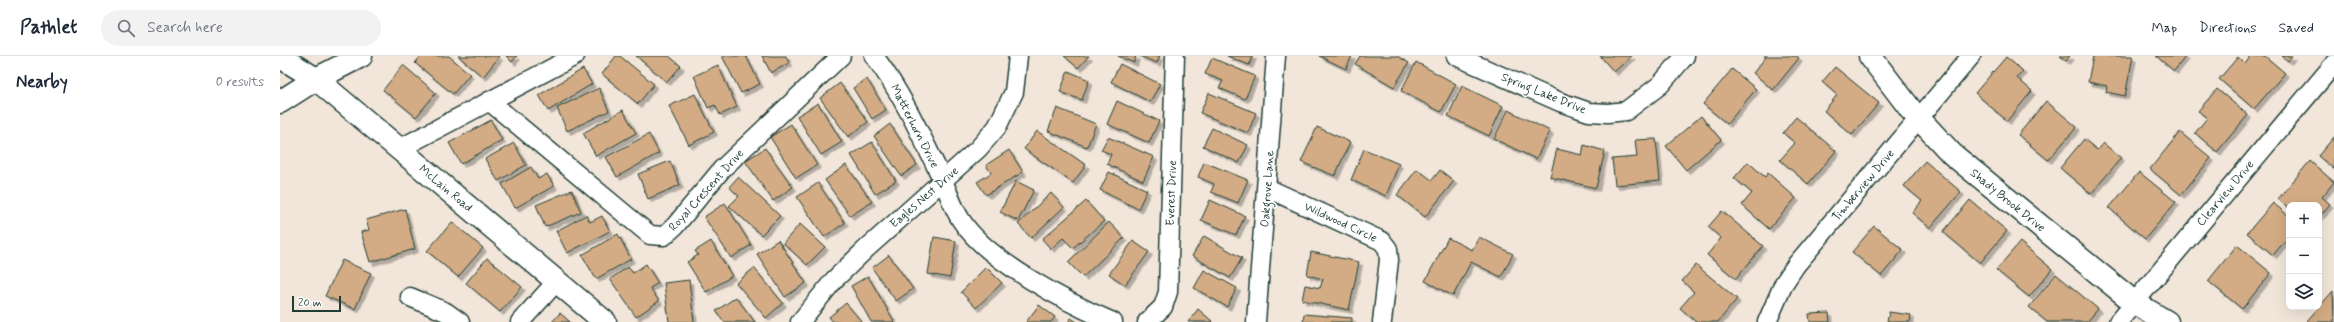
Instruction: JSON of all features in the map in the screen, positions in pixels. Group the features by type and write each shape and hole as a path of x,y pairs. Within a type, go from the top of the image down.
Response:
{"street":[{"path":"280,102 316,79 361,56"},
{"path":"399,149 575,56"},
{"name":"Royal Crescent Drive","path":"490,101 650,235 664,236 675,226 722,169 841,56"},
{"name":"Matterhorn Drive","path":"874,56 888,75 962,221 979,242 1018,271 1076,307 1113,322"},
{"name":"Eagles Nest Drive","path":"800,322 834,280 866,249 978,150 997,127 1014,92 1018,56"},
{"name":"Everest Drive","path":"1147,322 1163,307 1168,292 1175,56"},
{"name":"Oakgrove Lane","path":"1256,322 1276,56"},
{"name":"Spring Lake Drive","path":"1456,56 1560,102 1589,112 1608,113 1626,111 1660,85 1685,56"},
{"name":"Shady Brook Drive","path":"1870,56 1911,110 1920,117 1952,154 2135,303 2167,322"},
{"name":"Timberview Drive","path":"1767,322 1784,283 1796,265 1971,56"},
{"name":"McLain Road","path":"282,58 316,79 605,322"},
{"name":"Clearview Drive","path":"2118,322 2334,64"},
{"name":"Wildwood Circle","path":"1267,188 1382,241 1388,249 1389,260 1382,322"},
{"path":"520,322 557,281"},
{"path":"410,297 446,312 460,322"}],"building":[{"path":"421,56 449,56 470,74 453,94 415,63"},
{"path":"458,56 498,56 499,57 483,77"},
{"path":"506,56 517,56 512,62"},
{"path":"616,56 620,56 654,84 638,104 602,74"},
{"path":"636,56 669,56 681,66 667,82"},
{"path":"722,56 746,56 760,84 741,93"},
{"path":"762,56 786,56 789,63 771,73"},
{"path":"1064,56 1089,56 1078,68"},
{"path":"1118,56 1136,56 1134,63"},
{"path":"1139,56 1160,56 1157,63"},
{"path":"1227,56 1253,56 1249,65"},
{"path":"1319,56 1352,56 1346,69"},
{"path":"1360,56 1397,56 1409,63 1394,87 1355,64"},
{"path":"1600,56 1632,56 1614,72"},
{"path":"1764,56 1797,56 1799,58 1773,90 1753,73 1766,57"},
{"path":"2060,56 2070,56 2066,61"},
{"path":"2093,56 2133,56 2125,96 2106,92 2107,86 2088,82"},
{"path":"2156,56 2186,56 2174,71"},
{"path":"2251,56 2265,56 2285,73 2254,109 2219,79 2238,57 2245,64"},
{"path":"2282,56 2292,56 2288,61"},
{"path":"2006,57 2023,71 2017,78 2032,91 2007,121 1975,93"},
{"path":"1212,58 1255,76 1245,99 1219,88 1223,81 1205,74"},
{"path":"1416,62 1456,84 1441,112 1401,91"},
{"path":"1120,64 1160,84 1150,102 1111,82"},
{"path":"403,65 436,93 416,117 383,90"},
{"path":"718,65 737,107 720,115 715,105 708,108 694,76"},
{"path":"1835,67 1879,103 1852,135 1824,111 1837,95 1822,82"},
{"path":"583,69 592,84 548,111 539,95"},
{"path":"1732,69 1756,89 1727,124 1703,104"},
{"path":"1068,71 1089,80 1082,100 1060,92"},
{"path":"867,79 886,110 872,119 853,88"},
{"path":"840,83 868,122 848,137 820,98"},
{"path":"1462,86 1503,106 1489,136 1448,116"},
{"path":"599,88 609,111 567,131 557,108"},
{"path":"2217,89 2248,115 2217,152 2195,133 2207,118 2198,111"},
{"path":"1209,93 1256,113 1248,133 1200,113"},
{"path":"695,94 714,132 689,145 669,106"},
{"path":"1117,101 1159,121 1149,143 1107,124"},
{"path":"2046,101 2077,127 2048,160 2018,135"},
{"path":"818,103 842,142 821,155 797,116"},
{"path":"1057,108 1096,124 1087,147 1048,131"},
{"path":"623,110 636,133 596,156 583,133"},
{"path":"1508,110 1550,131 1536,159 1494,139"},
{"path":"1701,116 1721,140 1686,170 1666,146"},
{"path":"1796,117 1836,151 1808,184 1780,160 1795,143 1783,133"},
{"path":"491,120 502,140 461,164 449,143"},
{"path":"791,124 817,165 796,178 770,137"},
{"path":"890,124 917,165 901,176 874,136"},
{"path":"1317,127 1350,142 1335,176 1301,162"},
{"path":"1212,128 1248,145 1239,163 1203,146"},
{"path":"1037,131 1086,165 1073,183 1024,149"},
{"path":"2180,132 2211,158 2181,195 2150,169"},
{"path":"649,134 659,153 617,177 606,157"},
{"path":"1108,137 1154,157 1143,181 1107,164 1111,154 1101,150"},
{"path":"2334,137 2334,169 2318,156"},
{"path":"1656,139 1660,181 1615,185 1612,159 1637,157 1635,140"},
{"path":"2084,139 2097,150 2103,143 2121,158 2091,194 2060,168"},
{"path":"872,142 896,181 875,194 851,155"},
{"path":"514,143 526,165 498,181 485,159"},
{"path":"1584,145 1605,151 1596,188 1550,177 1557,149 1582,155"},
{"path":"765,148 793,187 773,201 745,161"},
{"path":"1364,149 1399,164 1386,196 1351,180"},
{"path":"1009,150 1023,172 986,195 977,182 991,173 986,165"},
{"path":"670,161 680,185 648,199 638,174"},
{"path":"1925,161 1961,192 1930,228 1912,213 1922,201 1904,186"},
{"path":"2310,161 2334,182 2322,197 2330,204 2322,213 2322,202 2286,202 2286,206 2278,199"},
{"path":"1204,162 1248,180 1238,203 1211,192 1214,184 1198,177"},
{"path":"1748,162 1765,177 1768,173 1796,198 1769,229 1742,205 1752,193 1734,178"},
{"path":"846,165 872,202 850,216 825,180"},
{"path":"531,167 538,179 547,174 554,186 515,208 502,184"},
{"path":"1417,169 1432,180 1440,170 1454,181 1425,217 1397,195"},
{"path":"1109,172 1147,190 1138,209 1100,190"},
{"path":"2139,172 2176,202 2145,239 2109,208"},
{"path":"738,177 780,216 761,235 729,206 739,196 729,187"},
{"path":"1016,181 1034,190 1018,221 1000,212"},
{"path":"818,183 845,223 824,237 797,197"},
{"path":"572,190 581,212 545,227 536,205"},
{"path":"1051,193 1064,207 1031,238 1018,224"},
{"path":"1210,200 1245,216 1236,235 1201,220"},
{"path":"1970,200 2007,231 1980,263 1943,232"},
{"path":"1086,201 1104,221 1073,248 1063,238 1051,249 1042,239"},
{"path":"725,203 751,245 731,258 704,217"},
{"path":"2273,203 2286,214 2286,240 2273,255 2247,233"},
{"path":"405,209 415,249 370,262 361,232 369,230 366,220"},
{"path":"1722,211 1763,246 1736,279 1707,255 1721,238 1708,227"},
{"path":"586,215 590,222 602,216 610,231 567,253 556,231"},
{"path":"452,222 483,248 458,277 427,251"},
{"path":"1109,222 1124,238 1083,277 1068,262"},
{"path":"800,224 825,247 807,265 783,243"},
{"path":"1874,226 1903,250 1881,276 1852,252"},
{"path":"618,234 631,259 596,279 582,255"},
{"path":"1204,236 1242,258 1230,278 1192,256"},
{"path":"934,237 956,241 950,278 928,274"},
{"path":"1479,237 1513,254 1501,277 1471,262 1453,296 1425,281 1448,238 1472,250"},
{"path":"778,240 806,283 785,297 757,254"},
{"path":"711,241 732,276 706,292 687,262 698,255 695,251"},
{"path":"1133,241 1149,252 1125,285 1109,274"},
{"path":"2020,242 2052,269 2029,297 1996,270"},
{"path":"2237,245 2271,273 2242,309 2208,281"},
{"path":"1311,252 1359,262 1349,310 1302,300 1305,285 1320,288 1323,279 1307,275"},
{"path":"889,255 913,289 896,301 872,268"},
{"path":"487,258 522,287 500,312 466,283"},
{"path":"342,260 371,273 355,309 325,296"},
{"path":"646,264 658,283 650,288 659,301 636,317 610,279 628,267 633,273"},
{"path":"1696,265 1737,299 1718,322 1696,322 1680,308 1694,292 1682,281"},
{"path":"986,267 1002,283 976,308 961,292"},
{"path":"754,268 783,303 766,318 736,283"},
{"path":"1204,270 1237,288 1227,307 1194,288"},
{"path":"2056,274 2098,309 2087,322 2047,322 2029,307"},
{"path":"868,276 894,321 893,322 871,322 851,286"},
{"path":"689,280 694,322 669,322 664,283"},
{"path":"2333,291 2334,322 2306,322 2316,310 2322,310 2322,304"},
{"path":"736,297 755,322 724,322 716,311"},
{"path":"846,303 862,322 833,322 829,317"},
{"path":"1039,305 1055,317 1051,322 1026,322"},
{"path":"1198,309 1213,322 1188,322"},
{"path":"1889,312 1911,315 1910,322 1887,322"},
{"path":"560,313 570,322 552,322"},
{"path":"1829,313 1830,322 1810,322 1809,314"},
{"path":"1304,314 1352,318 1352,322 1303,322"},
{"path":"1071,318 1077,322 1068,322"}]}
